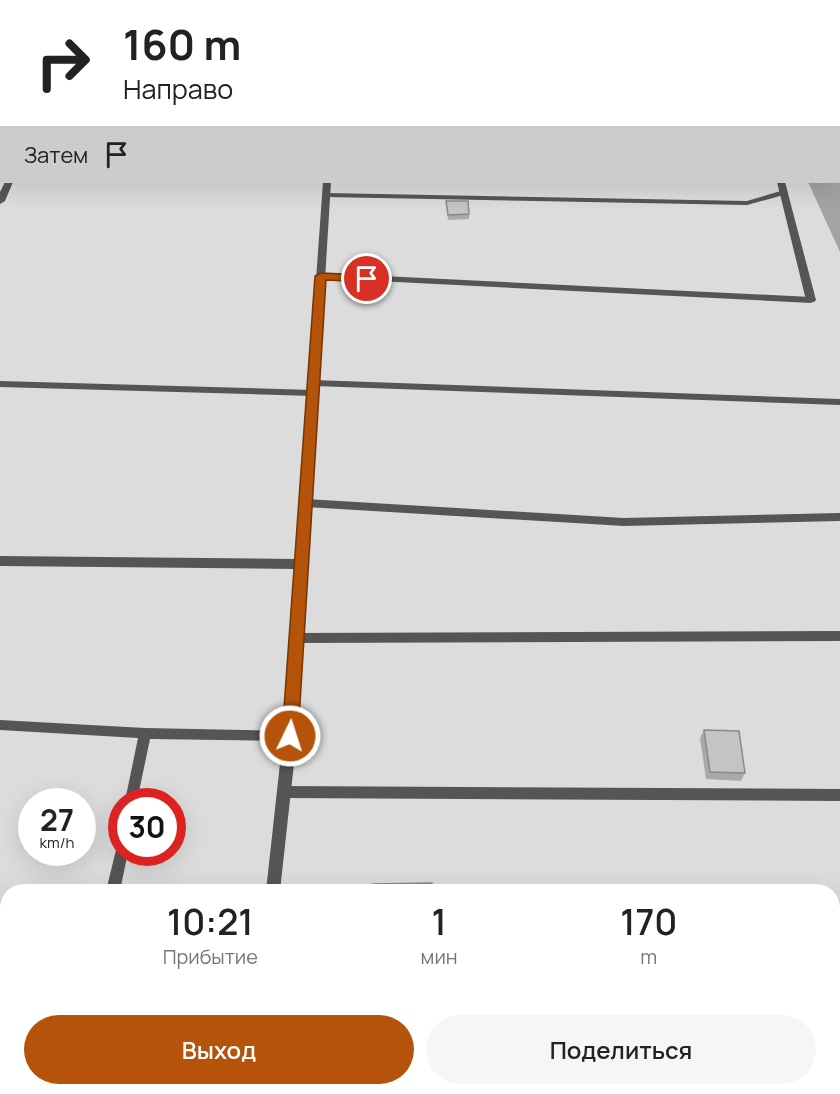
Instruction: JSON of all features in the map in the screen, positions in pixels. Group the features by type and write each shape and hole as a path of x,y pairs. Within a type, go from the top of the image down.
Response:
{"street":[{"path":"0,201 9,183"},
{"path":"274,884 290,736 327,183"},
{"path":"781,183 811,300"},
{"path":"0,561 302,564"}],"lane":[{"path":"326,195 747,204 784,192"},
{"path":"321,276 811,300"},
{"path":"0,384 313,388 840,402"},
{"path":"306,503 624,522 840,517"},
{"path":"297,638 840,636"},
{"path":"0,725 290,736"},
{"path":"134,788 145,732"},
{"path":"284,792 840,795"},
{"path":"115,884 118,866"}],"shaded area":[{"path":"0,183 840,183 840,884 0,884"},
{"path":"808,183 840,183 840,252"}],"building":[{"path":"446,201 468,201 469,214 448,215"},
{"path":"704,730 739,731 745,773 710,772"},
{"path":"432,883 432,884 373,884"}],"route":[{"path":"290,736 321,276 367,279"}]}
